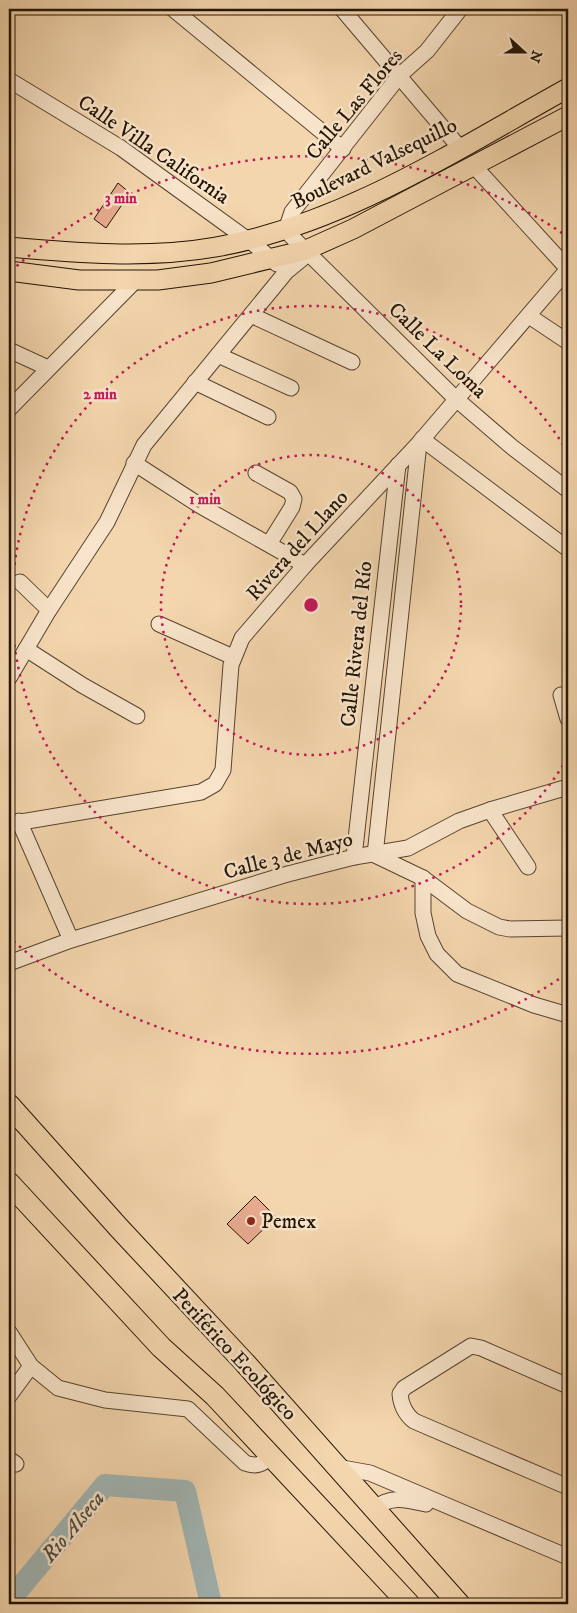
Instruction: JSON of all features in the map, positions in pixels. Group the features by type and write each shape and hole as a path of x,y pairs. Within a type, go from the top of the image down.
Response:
{"highway":[{"name":"Periférico Ecológico","path":"9,1105 245,1363 459,1604"},
{"name":"Periférico Ecológico","path":"9,1182 161,1347 192,1373 409,1604"}],"main road":[{"name":"Boulevard Valsequillo","path":"9,247 130,254 213,247 288,230 345,207 460,148 568,88"},
{"path":"9,272 64,279 134,282 193,276 307,251 353,230 568,116"}],"street":[{"path":"172,9 343,149"},
{"path":"342,9 400,75 460,148"},
{"name":"Calle Las Flores","path":"288,230 292,212 400,75 427,51 460,9"},
{"name":"Calle Villa California","path":"9,80 121,148 248,240 286,272"},
{"path":"398,465 568,269 474,166"},
{"name":"Calle La Loma","path":"288,230 291,236 455,398 512,447 568,490"},
{"path":"9,678 49,610 107,522 134,463 155,429 286,272 307,251"},
{"path":"9,409 134,282"},
{"path":"251,315 352,362"},
{"path":"529,316 568,342"},
{"path":"9,350 48,368"},
{"path":"218,354 291,388"},
{"path":"196,382 268,418"},
{"path":"420,441 568,549"},
{"name":"Calle Rivera del Río","path":"375,855 420,441"},
{"path":"134,463 199,505 305,565"},
{"name":"Calle Rivera del Río","path":"354,857 398,465"},
{"name":"Rivera del Llano","path":"233,657 242,638 305,565 398,465"},
{"path":"256,473 290,492 294,499 292,508 269,544"},
{"path":"20,582 49,610"},
{"path":"381,604 401,607"},
{"path":"71,940 14,823 209,789 220,777 223,770 233,657 159,624"},
{"path":"26,648 82,685 137,716"},
{"path":"561,695 568,719"},
{"path":"366,746 386,748"},
{"path":"375,855 408,848 460,821 490,810 568,788"},
{"path":"490,810 528,867"},
{"name":"Calle 3 de Mayo","path":"9,963 71,940 284,875 354,857 375,855 422,878 467,911 498,927 520,929 568,928"},
{"path":"422,878 423,913 428,936 437,954 457,974 534,1005 568,1015"},
{"path":"9,1332 31,1366 58,1388 105,1400 188,1409 194,1412 244,1463 254,1466 264,1464 271,1456"},
{"path":"568,1386 481,1348 471,1346 404,1388 400,1394 401,1404 408,1416 414,1420 568,1488"},
{"path":"9,1396 31,1366"},
{"path":"337,1467 370,1473 568,1557"},
{"path":"373,1509 387,1500 398,1498 464,1512"}],"building":[{"path":"118,183 130,193 106,228 94,219"},
{"name":"Pemex","path":"255,1196 276,1217 248,1244 227,1224"}],"waterway":[{"name":"Rio Alseca","path":"9,1601 105,1485 185,1491 211,1604"}],"place":[{"name":"Pemex","path":"251,1221"}]}
